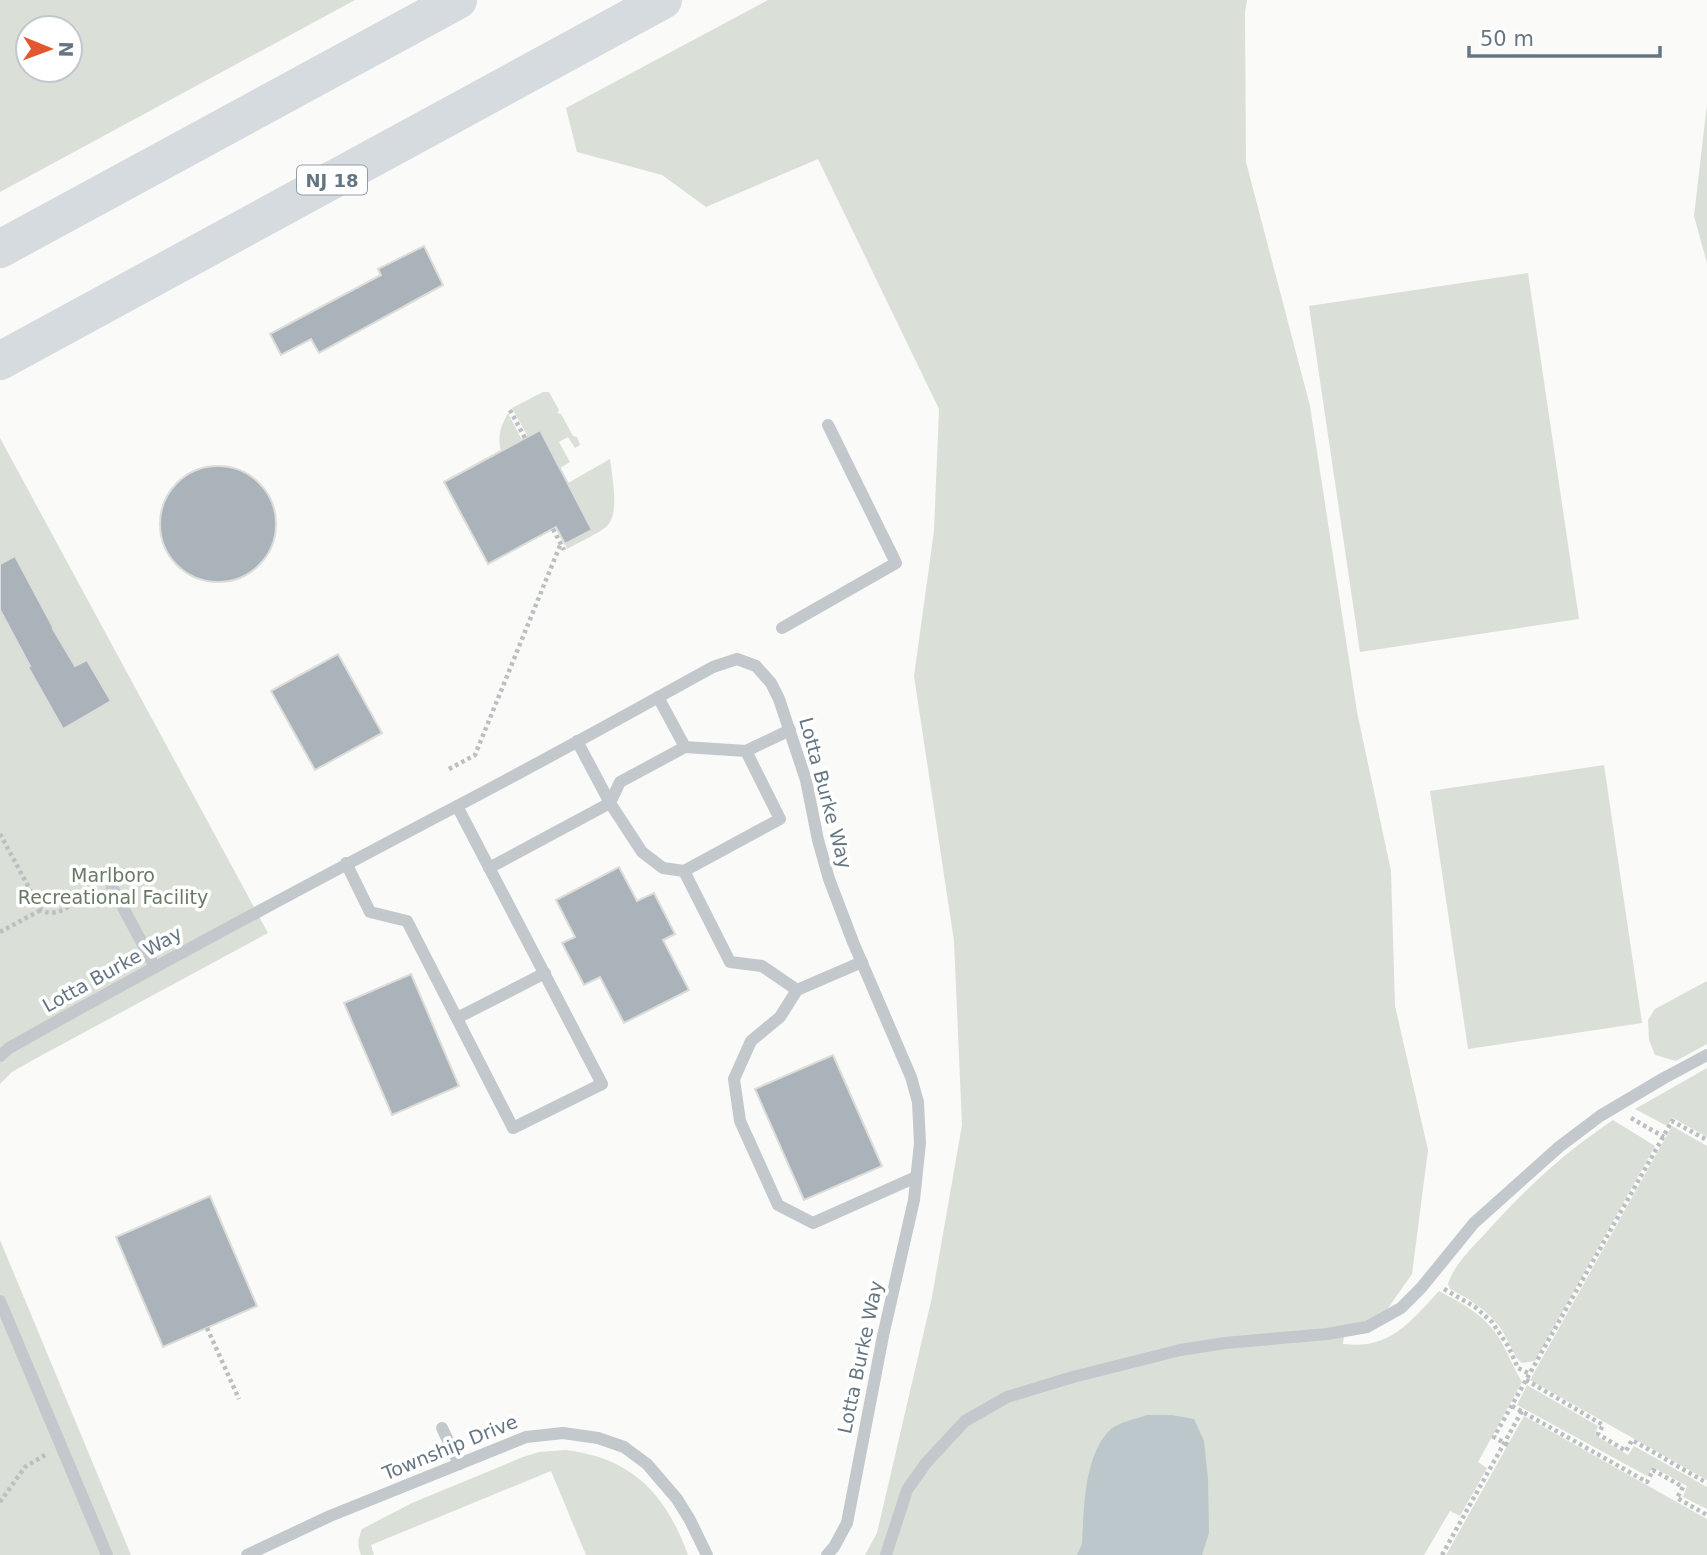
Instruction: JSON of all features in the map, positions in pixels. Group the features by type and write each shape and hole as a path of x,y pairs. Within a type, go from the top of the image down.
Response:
{"highway":[{"path":"0,249 458,0"},
{"name":"NJ 18","path":"0,360 663,0"}],"lane":[{"path":"782,628 896,563 828,425"},
{"name":"Lotta Burke Way","path":"0,1056 9,1048 155,967 713,667 737,659 756,666 771,683 779,699 806,780 818,840 830,879 911,1077 918,1102 920,1143 914,1200 883,1336 847,1523 827,1555"},
{"path":"658,697 685,747"},
{"path":"489,868 610,803 620,782 685,747 747,751 790,730"},
{"path":"577,741 610,803 642,852 663,868 684,871 780,819 747,751"},
{"path":"346,863 370,912 407,921 513,1128 602,1084 457,806"},
{"path":"684,871 730,962 762,966 797,990"},
{"path":"112,887 155,967"},
{"path":"862,962 797,990 780,1017 751,1041 734,1079 740,1121 778,1205 813,1223 916,1177"},
{"path":"457,1018 545,973"},
{"path":"886,1555 906,1490 926,1463 965,1421 1007,1397 1180,1350 1367,1328 1401,1308 1474,1223 1559,1146 1613,1108 1707,1055"},
{"path":"0,1301 107,1555"},
{"path":"442,1428 459,1464"},
{"name":"Township Drive","path":"247,1555 330,1516 526,1437 563,1433 598,1438 624,1447 647,1464 677,1499 708,1555"}],"path":[{"path":"510,410 525,438"},
{"path":"553,529 564,550"},
{"path":"449,769 475,755 561,543"},
{"path":"0,834 44,913 61,911 81,899"},
{"path":"0,932 41,910"},
{"path":"1613,1108 1664,1137"},
{"path":"1506,1444 1494,1437 1672,1121 1707,1140"},
{"path":"1427,1280 1475,1307 1492,1322 1508,1346 1518,1368 1530,1374"},
{"path":"207,1328 239,1399"},
{"path":"1526,1380 1603,1425 1598,1434 1626,1451 1632,1440 1707,1483"},
{"path":"1512,1406 1647,1482 1653,1470 1683,1487 1677,1498 1707,1515"},
{"path":"1441,1555 1506,1444 1522,1411"},
{"path":"0,1502 25,1467 60,1446"}],"green space":[{"path":"0,0 355,0 0,192"},
{"path":"768,0 1247,0 1246,162 1310,406 1357,712 1391,871 1395,1006 1428,1150 1412,1274 1379,1321 1344,1335 1343,1344 1374,1343 1386,1338 1408,1323 1439,1291 1466,1306 1490,1326 1522,1382 1478,1462 1487,1468 1460,1516 1450,1511 1424,1555 865,1555 877,1533 932,1297 962,1125 954,941 914,676 934,531 939,409 818,159 706,207 662,175 577,152 566,108"},
{"path":"1707,104 1707,263 1694,216"},
{"path":"1528,273 1579,619 1360,652 1309,306"},
{"path":"543,392 549,392 559,410 557,413 561,414 580,445 575,448 568,437 559,442 570,462 560,468 540,430 528,437 512,408"},
{"path":"508,413 522,440 501,451 500,431"},
{"name":"Marlboro Recreational Facility","path":"0,438 268,933 33,1060 12,1072 0,1084"},
{"path":"610,459 614,494 611,520 604,529 567,549 565,544 592,529 568,483"},
{"path":"1604,765 1642,1023 1468,1049 1430,791"},
{"path":"1707,981 1707,1044 1676,1061 1655,1055 1649,1040 1648,1020 1655,1009"},
{"path":"1707,1068 1707,1137 1673,1118 1667,1126 1635,1109"},
{"path":"1613,1120 1655,1146 1535,1361 1522,1363 1489,1314 1450,1289 1448,1284 1463,1258 1528,1188 1577,1146"},
{"path":"1672,1126 1707,1146 1707,1480 1530,1380"},
{"path":"0,1240 131,1555 0,1555"},
{"path":"1527,1385 1598,1426 1595,1435 1628,1455 1634,1446 1707,1487 1707,1509 1683,1497 1687,1486 1653,1467 1647,1476 1517,1405"},
{"path":"1524,1416 1707,1519 1707,1555 1446,1555"},
{"path":"566,1450 610,1461 644,1483 669,1514 688,1555 586,1555 551,1471 371,1545 374,1555 361,1555 358,1542 362,1529 412,1503 523,1457 539,1452"}],"shaded area":[{"path":"1147,1415 1194,1419 1204,1441 1209,1533 1202,1555 1077,1555 1082,1544 1087,1483 1095,1453 1111,1429"}],"building":[{"path":"424,246 443,285 319,353 311,339 281,355 270,334 381,275 378,269"},
{"path":"540,430 592,530 565,544 556,527 488,564 444,482"},
{"path":"218,466 240,470 259,483 272,502 276,524 272,546 259,565 240,578 218,582 196,578 177,565 164,546 160,524 164,502 177,483 196,470"},
{"path":"15,556 75,666 87,660 111,701 63,729 0,610 0,564"},
{"path":"338,654 382,733 315,770 271,691"},
{"path":"619,867 637,901 654,893 675,934 663,940 689,990 624,1023 600,977 584,985 562,943 575,937 556,900"},
{"path":"411,974 459,1086 392,1115 344,1003"},
{"path":"833,1055 882,1166 804,1200 755,1089"},
{"path":"210,1196 257,1306 163,1347 116,1237"}]}
